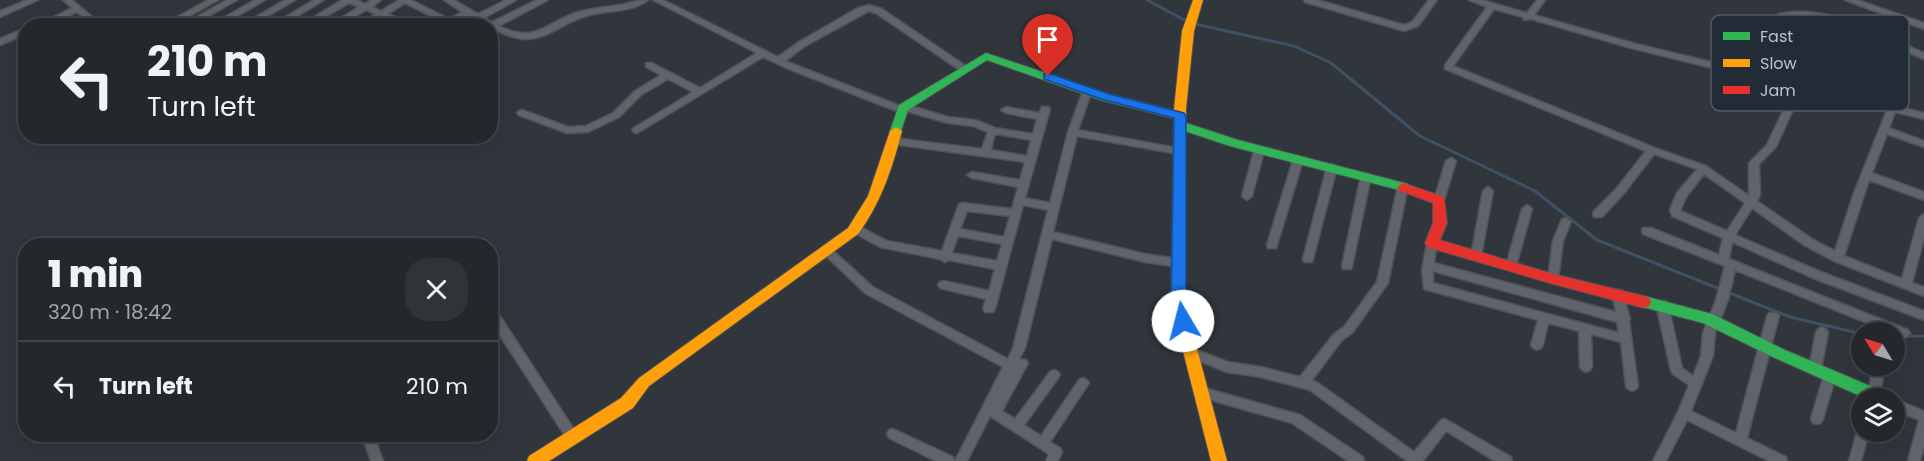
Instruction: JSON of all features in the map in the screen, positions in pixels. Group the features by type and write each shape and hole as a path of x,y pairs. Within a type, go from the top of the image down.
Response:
{"street":[{"path":"0,14 34,0"},
{"path":"67,0 89,18"},
{"path":"181,18 206,5 233,0"},
{"path":"228,18 261,0"},
{"path":"258,18 291,0"},
{"path":"288,18 320,0"},
{"path":"317,18 349,0 394,18"},
{"path":"346,18 377,0"},
{"path":"375,18 405,0 436,18"},
{"path":"448,0 478,18"},
{"path":"489,18 512,0"},
{"path":"495,18 544,0"},
{"path":"498,28 515,36 532,36 579,15 623,9 644,0"},
{"path":"657,0 779,61 903,109 948,120 975,123 994,131 1036,138"},
{"path":"1198,0 1188,31 1180,121 1179,304 1219,461"},
{"path":"1308,0 1404,28 1415,24 1433,0"},
{"path":"1473,0 1493,4 1527,18 1711,64"},
{"path":"1527,18 1541,0"},
{"path":"1799,0 1799,13"},
{"path":"1849,0 1891,15"},
{"path":"779,61 802,44 872,4 964,69"},
{"path":"1493,4 1448,67 1652,150 1703,168 1808,242 1838,258 1924,292"},
{"path":"192,18 206,5"},
{"path":"57,18 78,9"},
{"path":"458,18 469,12"},
{"path":"1788,15 1799,13 1807,15"},
{"path":"1909,22 1924,27"},
{"path":"0,42 18,34"},
{"path":"1909,50 1924,56"},
{"path":"637,130 763,53"},
{"path":"535,461 632,399 644,381 855,228 869,212 880,188 903,109 988,55 1180,121 1213,140 1366,176 1403,186 1439,200"},
{"path":"649,65 699,92"},
{"path":"522,113 567,130 588,129 616,116 638,93 668,75"},
{"path":"1052,461 1056,453 994,411 1016,365 1073,132 1087,90"},
{"path":"989,309 1043,112 1006,110"},
{"path":"1659,461 1684,413 1707,356 1709,333 1722,300 1725,285 1729,236 1752,201 1755,190 1754,163 1772,146 1788,111"},
{"path":"1838,258 1891,111"},
{"path":"1901,111 1924,116"},
{"path":"1884,130 1924,144"},
{"path":"986,151 994,131"},
{"path":"1073,132 1179,151"},
{"path":"893,141 961,151 986,151 1030,160"},
{"path":"1598,214 1621,190 1652,150"},
{"path":"1247,196 1259,151"},
{"path":"1272,245 1298,160"},
{"path":"1451,161 1439,200 1440,223 1432,243 1428,266 1428,286 1626,339"},
{"path":"1308,260 1332,167"},
{"path":"1703,168 1681,196 1675,211 1817,275 1924,316"},
{"path":"972,175 1023,184"},
{"path":"1867,175 1924,196"},
{"path":"1347,266 1366,176"},
{"path":"1303,383 1338,338 1348,330 1382,283 1403,186"},
{"path":"1476,256 1488,191"},
{"path":"1019,200 1055,207"},
{"path":"945,258 965,206 1015,213"},
{"path":"1511,266 1527,209"},
{"path":"1906,285 1924,218"},
{"path":"1553,279 1558,241 1566,222"},
{"path":"855,228 879,243 945,258 1000,266"},
{"path":"1647,231 1877,322"},
{"path":"954,232 1007,241"},
{"path":"1048,234 1145,258 1179,262"},
{"path":"1432,243 1553,279 1662,304 1714,321 1857,388"},
{"path":"826,251 869,291 1016,365"},
{"path":"1428,266 1624,319"},
{"path":"944,285 992,296"},
{"path":"1618,293 1624,319 1632,386"},
{"path":"1662,304 1677,371 1695,383"},
{"path":"1740,438 1773,316"},
{"path":"1537,345 1544,317"},
{"path":"498,322 573,438"},
{"path":"1585,329 1586,368"},
{"path":"1815,369 1822,332"},
{"path":"1191,353 1227,367 1261,372 1314,386 1416,460 1445,424 1506,461"},
{"path":"961,461 1016,365"},
{"path":"1016,427 1054,375"},
{"path":"1817,419 1830,375"},
{"path":"1042,444 1083,383"},
{"path":"1201,392 1296,419 1358,461"},
{"path":"1905,409 1924,417"},
{"path":"1684,413 1740,438 1781,461"},
{"path":"1914,461 1924,422"},
{"path":"893,434 948,461"},
{"path":"371,442 377,461"},
{"path":"1855,461 1860,442"}],"waterway":[{"path":"1147,0 1188,22"},
{"path":"1195,24 1294,46 1331,63 1420,136 1535,191 1597,240 1790,317 1851,331"},
{"path":"1905,336 1924,336"}],"traffic: fast":[{"path":"896,131 903,108 986,56 1105,97 1180,116"},
{"path":"1180,125 1235,144 1403,187"},
{"path":"1644,302 1707,318 1780,354 1858,388"}],"traffic: slow":[{"path":"1198,0 1188,31 1180,109 1178,304 1219,461"},
{"path":"535,461 627,403 644,382 853,231 875,196 885,171 896,131"}],"traffic: jam":[{"path":"1403,187 1439,200 1440,223 1432,243 1553,279 1644,302"}],"route":[{"path":"1048,76 1105,97 1180,116 1179,304 1183,321"}]}
